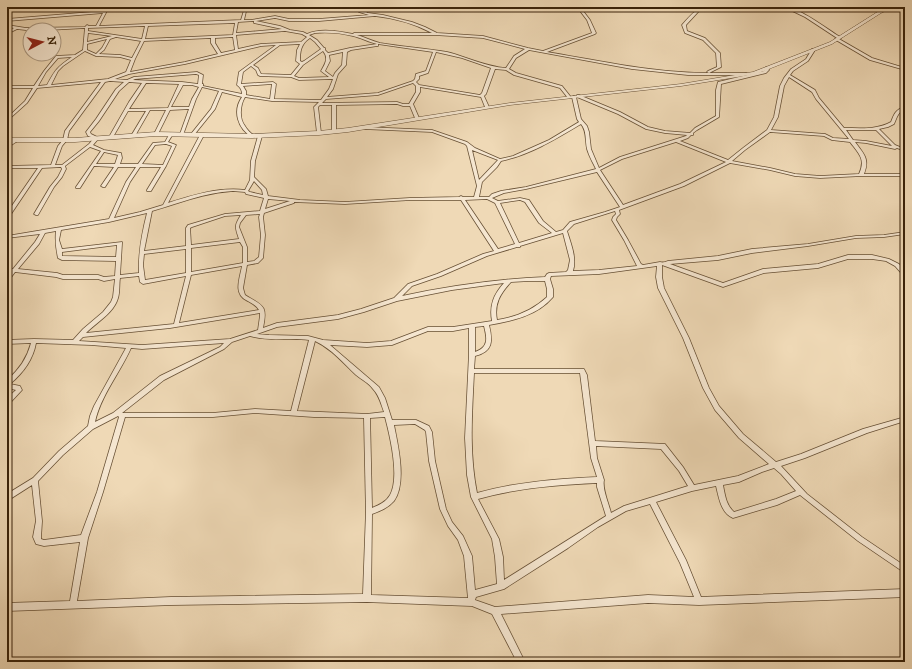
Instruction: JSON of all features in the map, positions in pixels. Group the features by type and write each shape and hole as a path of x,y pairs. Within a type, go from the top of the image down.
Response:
{"street":[{"path":"97,26 108,7"},
{"path":"242,21 246,7"},
{"path":"354,7 357,10 374,15 421,26 436,34"},
{"path":"543,52 594,33 588,20 578,7"},
{"path":"700,74 718,68 719,55 704,39 686,32 684,25 698,10 710,7"},
{"path":"785,7 806,16 838,39 872,59 905,69"},
{"path":"7,140 65,140 156,134 260,136 319,133 487,107 662,88 746,74 767,68 838,39 889,8 905,8"},
{"path":"7,20 104,12"},
{"path":"7,26 16,28 48,29 87,26 251,21 275,17 289,20 324,20 374,15"},
{"path":"237,21 234,35 237,51"},
{"path":"251,21 303,33 316,41 324,48 327,54 328,64 323,70 334,78"},
{"path":"128,73 133,59 143,40 147,25"},
{"path":"85,50 87,26"},
{"path":"7,33 16,28"},
{"path":"87,32 143,40 213,37 286,30"},
{"path":"305,62 301,63 298,61 300,44 313,32 350,34 436,34 483,37 528,49 632,68 700,74 746,74"},
{"path":"350,34 381,44 435,51 459,56 493,68 507,69 515,74 561,87 573,97 618,113 647,128 665,132 692,134"},
{"path":"85,43 114,37"},
{"path":"213,37 213,43 220,54"},
{"path":"96,55 103,49 108,39"},
{"path":"252,136 245,130 240,122 239,104 240,100 244,96 244,91 239,85 241,72 280,44"},
{"path":"7,87 36,87 106,80 128,73 158,68 261,45 300,44"},
{"path":"327,54 381,44"},
{"path":"292,76 305,62 324,48"},
{"path":"319,133 316,107 331,89 336,74 344,65 345,52 350,49"},
{"path":"507,69 515,57 528,49"},
{"path":"85,50 96,55 120,56 133,59"},
{"path":"48,86 57,70 85,50"},
{"path":"396,299 410,285 497,251 565,231 572,222 620,208 682,185 729,162 769,131 776,117 782,86 792,70 806,60 813,50"},
{"path":"106,80 144,83 182,83 201,85 244,96 272,100 322,101 378,94 414,82 417,79 417,75 427,72 435,51"},
{"path":"7,120 26,102 57,58 76,56"},
{"path":"251,65 260,75 292,76 302,79 334,78"},
{"path":"156,76 158,68"},
{"path":"482,95 484,94 493,68"},
{"path":"7,236 82,226 150,211 165,205 215,192 246,191 266,197 295,201 345,202 461,197 490,198 501,192 598,170 621,158 677,141 692,134 696,129 718,116 719,83 764,72 767,68"},
{"path":"97,138 89,135 88,132 98,121 125,82 134,78 200,73 201,85 182,134"},
{"path":"163,82 167,75"},
{"path":"788,75 814,91 817,98 844,129 863,156 865,166 862,175"},
{"path":"53,166 60,146 65,140 67,131 106,80"},
{"path":"414,82 418,86 482,95"},
{"path":"111,137 144,83"},
{"path":"156,134 182,83"},
{"path":"239,85 272,83 274,84 272,100"},
{"path":"322,101 334,104 397,103 403,106 411,104 418,92 418,86"},
{"path":"193,134 213,109 221,90"},
{"path":"482,95 487,107"},
{"path":"573,97 577,113 585,126 589,137 589,149 598,170 620,208 618,214 614,217 614,220 637,262 642,267"},
{"path":"334,104 334,131"},
{"path":"411,104 417,118"},
{"path":"127,110 191,108"},
{"path":"844,129 876,128 890,125 893,123 894,116 898,111 905,108"},
{"path":"133,136 149,109"},
{"path":"359,128 426,130 469,145 474,149 500,160 514,157 550,142 582,122"},
{"path":"876,128 890,143 903,149"},
{"path":"769,131 825,135 832,139 903,149"},
{"path":"166,143 171,134"},
{"path":"165,205 202,135"},
{"path":"246,191 253,178 253,161 260,136"},
{"path":"7,167 63,166 97,138"},
{"path":"7,147 17,140"},
{"path":"677,141 729,162 807,177 905,175"},
{"path":"111,219 128,182 154,144 166,143 174,145 164,166 149,190"},
{"path":"90,145 103,151 120,154 116,165 103,186"},
{"path":"469,145 479,187 479,194 476,198"},
{"path":"78,187 103,151"},
{"path":"479,187 480,183 500,160"},
{"path":"93,165 164,166"},
{"path":"7,216 41,166"},
{"path":"36,214 52,187 60,178 64,169 63,166"},
{"path":"150,211 140,262 140,274 143,282 256,262 261,258 263,236 261,218 266,197 264,190 253,178"},
{"path":"461,197 497,251"},
{"path":"490,198 497,202 518,246"},
{"path":"497,202 520,199 527,201 541,222 556,234"},
{"path":"176,325 189,274 188,228 190,226 225,216 262,212 295,201"},
{"path":"245,214 237,224 245,247 245,264 240,288 243,296 261,306 264,316 260,331"},
{"path":"59,229 57,240 60,256 62,258 119,259"},
{"path":"7,279 37,243 44,231"},
{"path":"565,231 570,247 573,267 568,273"},
{"path":"7,342 34,341 92,343 128,347 230,341 289,323 338,317 396,299 510,281 547,279 549,275 554,274 599,272 642,267 718,258 747,251 808,245 856,237 884,236 905,233"},
{"path":"142,253 242,240"},
{"path":"60,251 120,243 116,278 116,297 112,307 90,325 74,343"},
{"path":"662,264 722,285 763,271 818,266 848,256 872,257 887,260 897,264 905,274"},
{"path":"662,264 659,277 661,288 686,338 700,374 717,408 741,436 775,464 800,492 854,536 905,570"},
{"path":"7,270 57,275 63,277 98,277 104,279 140,274"},
{"path":"251,335 269,338 301,338 322,342 366,345 392,343 428,329 444,330 486,324 519,317 537,309 550,298 551,293 547,279"},
{"path":"495,322 493,310 494,299 510,281"},
{"path":"81,335 176,325 262,311"},
{"path":"472,355 481,353 488,345 489,340 486,324"},
{"path":"472,326 472,371 468,438 470,475 474,496 495,539 499,557 501,586"},
{"path":"293,414 312,340"},
{"path":"7,402 19,389 8,386 7,384 28,359 32,352 34,341"},
{"path":"7,498 35,480 61,452 91,428 119,415 162,378 222,348 230,341"},
{"path":"322,342 374,386 379,393 390,423 397,458 398,482 392,498 380,508 369,512"},
{"path":"91,428 102,395 122,362 128,347"},
{"path":"472,371 582,372 584,375 594,458 601,480 600,487 609,516"},
{"path":"119,415 213,415 255,411 293,414 367,416 386,414"},
{"path":"73,603 84,538 100,492 119,415"},
{"path":"367,416 369,512 367,598"},
{"path":"7,607 73,603 292,598 472,598 501,586 609,516 624,509 692,488 739,479 775,464 817,451 865,431 905,419"},
{"path":"390,423 416,422 427,428 429,432 432,461 443,509 450,524 461,538 468,556 472,598"},
{"path":"592,443 663,446 681,469 692,488"},
{"path":"35,480 39,521 37,537 39,542 44,543 84,538"},
{"path":"474,496 512,487 601,480"},
{"path":"719,483 728,512 733,515 777,502 800,492"},
{"path":"652,500 683,562 699,601"},
{"path":"495,611 648,600 699,601 905,593"},
{"path":"472,598 495,611 521,662"}]}
